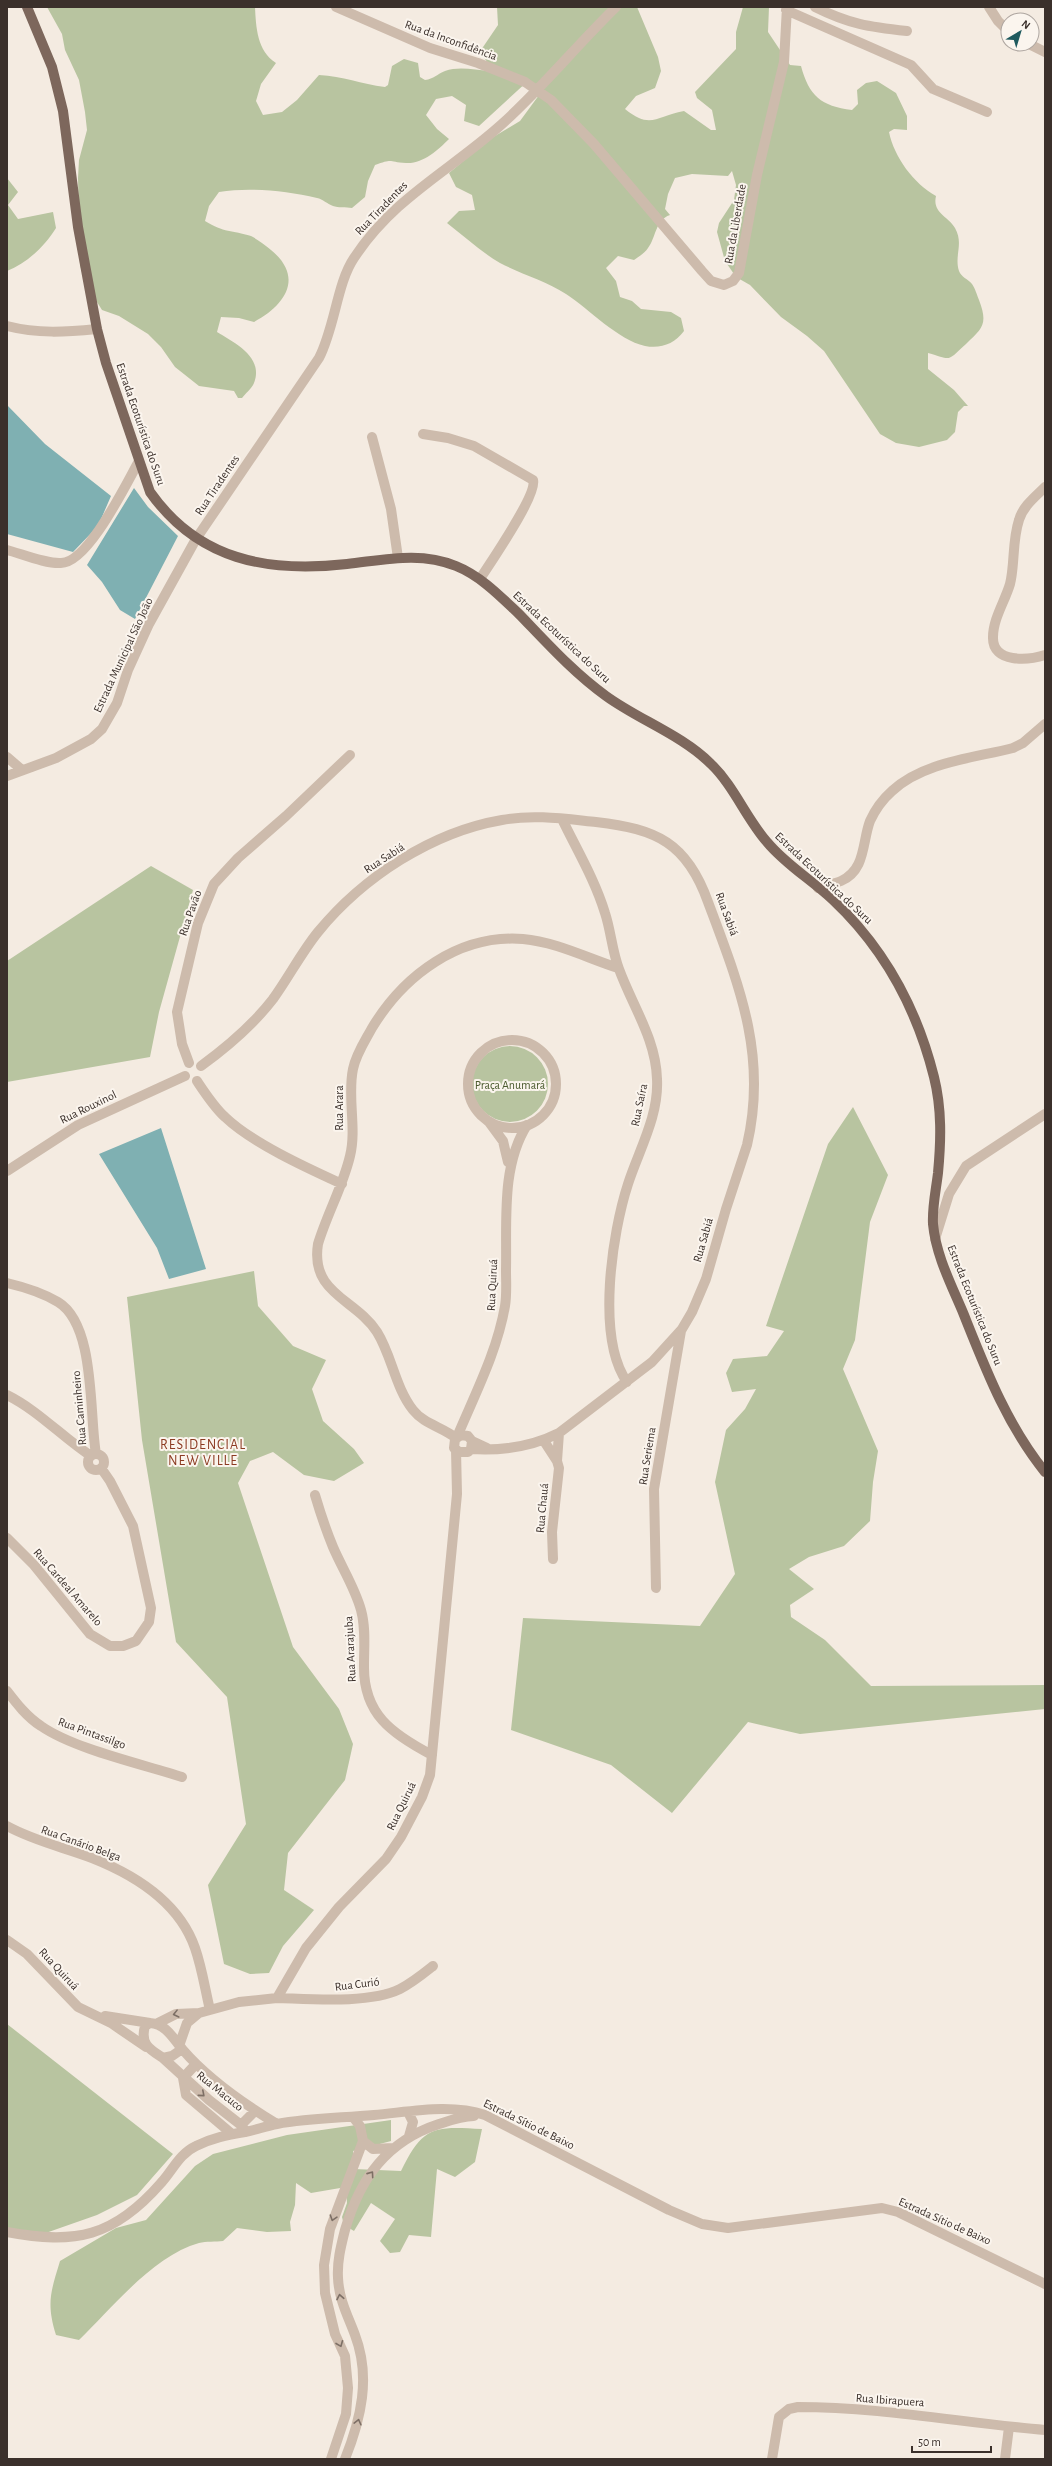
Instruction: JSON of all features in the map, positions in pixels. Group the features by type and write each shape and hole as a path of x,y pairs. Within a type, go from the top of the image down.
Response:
{"main road":[{"name":"Estrada Ecoturística do Suru","path":"28,7 52,67 63,111 78,227 97,329 106,363 150,492 163,511 179,527 196,539 224,553 246,561 280,566 342,565 418,557 438,560 458,566 480,579 596,689 694,750 713,765 764,840 782,859 818,888 860,928 880,952 904,994 918,1026 934,1077 939,1107 939,1156 933,1220 935,1239 941,1259 1000,1403 1023,1442 1043,1467"}],"street":[{"name":"Rua da Inconfidência","path":"336,7 430,48 478,63 536,89"},
{"name":"Rua Tiradentes","path":"196,539 319,358 330,334 347,272 362,246 374,231 421,186 487,137 616,7"},
{"path":"815,7 841,20 862,26 907,31"},
{"path":"989,7 1000,23"},
{"path":"786,8 911,65 933,88 987,112"},
{"name":"Rua da Liberdade","path":"536,89 565,112 702,271 717,284 729,284 739,273 757,175 784,62 786,8"},
{"path":"7,326 26,331 50,333 97,329"},
{"path":"423,434 461,441 474,446 533,480 534,488 523,509 480,579"},
{"path":"372,436 391,509 398,558"},
{"path":"7,550 60,564 77,558 108,515 139,461"},
{"path":"1045,487 1029,503 1019,521 1010,583 993,636 995,646 1007,657 1020,660 1045,655"},
{"name":"Estrada Municipal São João","path":"7,776 56,758 91,739 102,729 117,703 128,670 149,624 196,539"},
{"path":"818,888 842,881 851,874 865,850 870,821 875,812 893,791 907,780 932,768 1013,748 1023,743 1045,724"},
{"name":"Rua Pavão","path":"189,1063 182,1044 177,1012 198,923 214,884 238,858 286,816 350,755"},
{"path":"7,757 22,770"},
{"name":"Rua Sabiá","path":"201,1066 246,1028 272,1001 304,950 347,900 382,873 434,842 483,824 524,818 562,819 599,823 644,831 662,839 686,858 696,871 726,950 751,1034 756,1074 753,1120 706,1279 692,1312 682,1329 666,1349 627,1382 559,1433 544,1441 492,1450 470,1445"},
{"name":"Rua Saíra","path":"562,819 599,896 618,968 646,1030 658,1080 650,1124 622,1205 611,1267 610,1314 614,1348 619,1370 627,1382"},
{"name":"Rua Arara","path":"455,1442 447,1432 435,1428 412,1409 377,1331 328,1287 319,1270 316,1252 318,1244 342,1184 352,1145 351,1084 358,1054 388,1004 415,974 447,955 476,945 508,939 551,944 618,968"},
{"path":"488,1121 509,1128 527,1125 534,1122 546,1112 553,1099 556,1084 553,1069 546,1056 534,1046 520,1041 505,1040 491,1045 479,1054 471,1067 468,1082 470,1097 477,1110 488,1121 505,1145 509,1174"},
{"path":"189,1063 197,1063 201,1066 202,1075 197,1080 190,1080 185,1076 185,1068 189,1063"},
{"name":"Rua Rouxinol","path":"7,1171 78,1125 185,1076"},
{"path":"197,1080 214,1104 234,1126 254,1139 342,1184"},
{"path":"935,1239 950,1194 966,1166 1045,1114"},
{"path":"509,1174 514,1150 527,1125"},
{"name":"Rua Quiruá","path":"277,1998 306,1948 339,1907 386,1859 401,1837 422,1798 430,1775 457,1481 455,1442 493,1354 506,1304 509,1174"},
{"name":"Rua Caminheiro","path":"7,1283 58,1302 76,1323 83,1340 91,1377 91,1419 94,1462"},
{"name":"Rua Seriema","path":"656,1588 654,1489 682,1329"},
{"path":"7,1395 36,1412 70,1443 94,1462"},
{"name":"Rua Quiruá","path":"457,1481 470,1445 466,1414"},
{"name":"Rua Chauá","path":"553,1559 553,1519 558,1473 557,1461 559,1433"},
{"path":"461,1435 470,1445 462,1453 455,1442 461,1435"},
{"path":"544,1441 557,1461"},
{"name":"Rua Cardeal Amarelo","path":"7,1538 34,1565 95,1638 110,1646 123,1646 136,1641 149,1622 151,1608 133,1526 118,1496 94,1462"},
{"name":"Rua Ararajuba","path":"315,1495 333,1547 361,1609 364,1633 364,1682 369,1699 381,1719 392,1731 432,1755"},
{"name":"Rua Pintassilgo","path":"7,1691 32,1719 52,1733 86,1746 182,1777"},
{"name":"Rua Canário Belga","path":"7,1826 38,1841 113,1867 153,1890 168,1904 188,1932 195,1948 210,2010"},
{"name":"Rua Quiruá","path":"7,1940 27,1954 74,2003 93,2015 114,2025 146,2047"},
{"name":"Rua Curió","path":"277,1998 330,2000 383,1994 404,1987 433,1966"},
{"path":"146,2047 143,2039 144,2030 153,2023 176,2014 199,2013 239,2002 277,1998"},
{"path":"163,2058 172,2056 181,2046 187,2023 199,2013"},
{"name":"Rua Quiruá","path":"93,2015 153,2023"},
{"name":"Rua Macuco","path":"153,2023 181,2046 196,2064 255,2111 277,2124"},
{"name":"Rua Macuco","path":"146,2047 163,2058 182,2078 243,2128 255,2111"},
{"name":"Rua Macuco","path":"182,2078 196,2064"},
{"name":"Rua Macuco","path":"182,2078 186,2095 232,2134"},
{"name":"Estrada Sítio de Baixo","path":"7,2232 44,2239 67,2238 85,2236 115,2223 142,2203 162,2182 184,2152 216,2137 232,2134 243,2128 408,2112 455,2110 485,2115 669,2210 702,2224 728,2228 882,2208 898,2212 1045,2284"},
{"path":"408,2112 413,2122 409,2136"},
{"path":"345,2459 359,2420 363,2397 364,2371 360,2352 344,2312 340,2294 338,2262 348,2220 361,2188 379,2162 409,2136 454,2119 485,2115"},
{"path":"361,2130 366,2116"},
{"path":"331,2459 346,2414 348,2388 345,2356 336,2334 325,2293 324,2265 330,2229 363,2141 361,2130 353,2117"},
{"path":"363,2141 373,2149 394,2148"},
{"name":"Rua Ibirapuera","path":"772,2459 779,2417 789,2409 798,2407 932,2416 1009,2427 1045,2430"},
{"path":"1005,2459 1009,2427"}],"green space":[{"path":"47,7 255,7 257,30 261,45 270,58 276,63 261,84 256,101 263,115 282,112 297,100 319,75 385,87 388,85 392,66 404,59 418,63 420,77 425,80 431,79 445,71 456,69 489,71 491,66 482,56 481,50 498,25 497,7 637,7 658,57 661,71 655,88 636,96 625,109 641,119 648,120 654,120 684,111 711,130 716,130 712,110 697,98 695,92 736,49 736,32 743,7 769,7 768,32 790,65 801,66 808,85 818,98 832,106 852,110 858,104 857,90 866,83 877,81 896,93 907,116 907,130 894,129 889,132 895,151 906,169 913,177 928,191 936,196 935,202 938,210 955,228 959,239 959,271 961,275 973,286 982,308 983,320 980,329 952,357 946,358 928,353 928,369 954,390 968,406 964,406 958,412 955,432 947,440 919,447 896,443 880,434 824,351 807,336 781,317 750,285 736,277 725,261 717,232 719,223 734,200 736,185 732,171 728,176 692,174 675,178 668,194 665,209 670,215 661,221 647,250 634,260 618,256 606,268 616,281 620,297 632,301 641,309 671,312 681,318 684,331 676,339 662,346 651,347 635,343 614,331 575,300 558,289 508,267 486,254 447,223 459,211 475,210 472,195 456,187 449,173 490,139 520,121 542,91 529,80 479,126 464,121 466,105 452,96 436,99 426,115 437,129 449,139 430,156 424,159 412,163 388,161 375,165 368,181 365,197 352,208 335,207 319,199 281,192 243,190 219,192 209,206 205,221 223,229 251,236 261,242 281,260 287,270 289,280 287,290 282,299 275,307 254,322 239,318 221,317 217,332 246,352 255,366 256,374 254,383 250,389 242,398 238,398 234,391 199,386 175,367 161,347 148,334 119,316 102,310 85,283 80,265 78,178 79,160 87,130 85,112 79,80 65,50 62,34"},
{"path":"7,178 18,192 8,205 18,219 53,212 56,228 47,241 35,253 22,263 7,271"},
{"path":"151,866 193,890 159,1012 150,1057 7,1082 7,961"},
{"name":"Praça Anumará","path":"510,1046 524,1049 537,1057 545,1070 548,1084 545,1098 537,1111 524,1119 510,1122 496,1119 483,1111 475,1098 472,1084 475,1070 483,1057 496,1049"},
{"path":"853,1107 888,1175 870,1222 855,1340 843,1369 878,1451 873,1482 870,1521 844,1546 809,1557 789,1569 814,1589 790,1605 791,1617 825,1640 871,1686 1045,1685 1045,1709 800,1734 748,1722 672,1813 611,1765 511,1730 523,1618 700,1626 735,1574 715,1482 726,1430 745,1409 756,1389 732,1392 726,1373 733,1359 767,1356 784,1331 766,1326 828,1144"},
{"path":"254,1271 258,1306 293,1346 326,1360 312,1389 323,1421 354,1449 364,1463 334,1481 304,1475 273,1452 250,1461 238,1483 293,1647 339,1709 353,1744 345,1780 288,1853 284,1890 314,1910 283,1946 269,1973 250,1974 224,1964 208,1885 246,1824 227,1697 176,1642 142,1440 127,1297"},
{"path":"7,2024 173,2154 137,2195 97,2215 40,2235 7,2234"},
{"path":"391,2120 391,2141 353,2151 354,2169 401,2171 416,2145 423,2137 431,2132 452,2128 482,2129 475,2162 455,2177 437,2169 431,2237 409,2235 400,2252 390,2253 380,2241 395,2219 371,2203 354,2231 344,2225 342,2217 347,2203 346,2187 311,2193 296,2183 295,2205 290,2222 291,2231 267,2232 237,2228 223,2241 202,2242 182,2250 165,2259 134,2284 79,2340 56,2335 50,2305 52,2289 60,2261 116,2228 146,2220 195,2166 213,2154 287,2135"}],"water":[{"path":"7,405 45,444 111,496 98,526 73,552 7,534"},
{"path":"134,488 148,507 178,536 135,619 120,610 102,582 87,565"},
{"path":"161,1128 206,1269 169,1279 157,1248 99,1154"}],"district":[{"name":"RESIDENCIAL NEW VILLE","path":"203,1454"}]}
